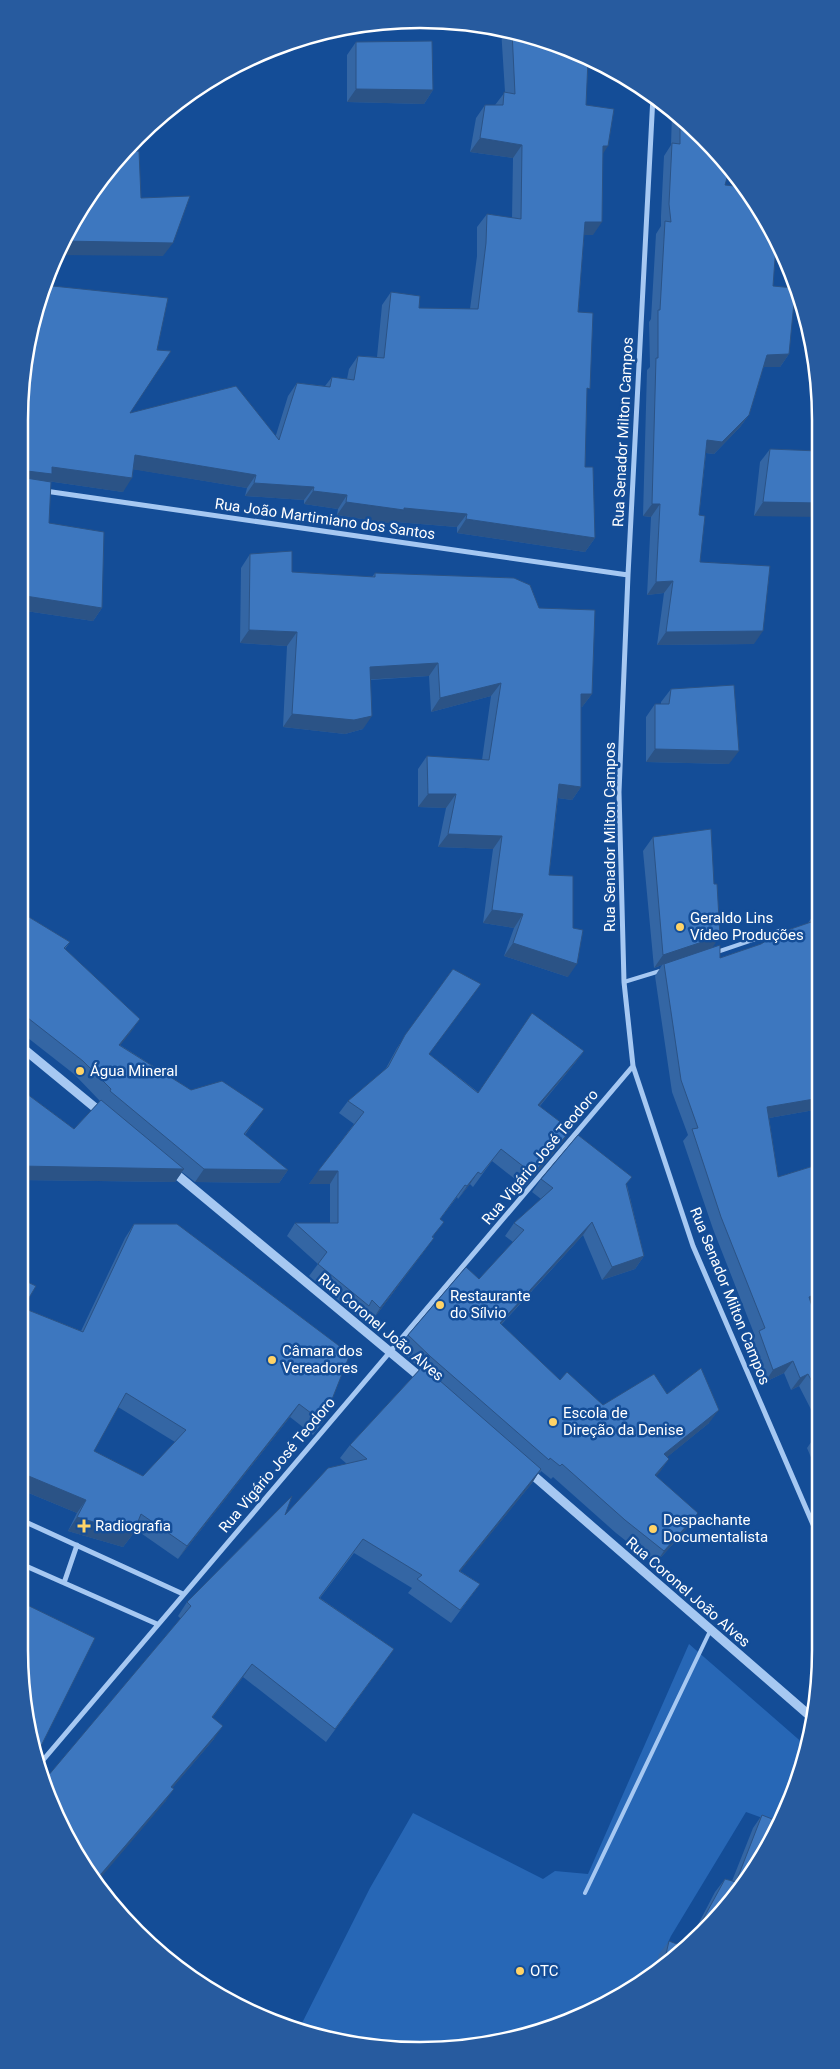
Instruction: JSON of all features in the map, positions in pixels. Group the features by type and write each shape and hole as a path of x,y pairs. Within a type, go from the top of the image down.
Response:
{"street":[{"name":"Rua Senador Milton Campos","path":"654,105 628,575 619,792 624,982 633,1066 693,1246 812,1522"},
{"name":"Rua João Martimiano dos Santos","path":"38,490 628,575"},
{"path":"28,1052 110,1120"},
{"name":"Rua Vigário José Teodoro","path":"43,1759 633,1066"},
{"name":"Rua Coronel João Alves","path":"163,1164 435,1390"},
{"name":"Rua Coronel João Alves","path":"517,1461 807,1713"},
{"path":"28,1523 183,1594"},
{"path":"64,1583 77,1545"},
{"path":"28,1566 157,1624"}],"lane":[{"path":"708,955 785,929"},
{"path":"624,982 670,968"},
{"path":"585,1894 711,1630"}],"shaded area":[{"path":"689,1644 801,1742 792,1775 773,1822 746,1812 671,1936 660,1959 616,1989 594,2001 546,2021 497,2034 446,2041 394,2041 343,2034 302,2023 370,1888 413,1813 543,1879 555,1871 588,1874"}],"building":[{"path":"512,39 546,48 588,65 586,105 614,109 608,146 603,146 602,222 585,222 578,312 593,313 590,389 587,388 585,467 593,467 595,538 466,519 467,514 404,508 404,510 346,502 347,495 313,491 314,487 254,483 256,475 135,455 132,478 52,467 52,474 28,471 28,394 31,369 41,318 51,286 168,298 157,350 171,351 130,413 236,386 279,440 297,383 330,387 332,377 354,380 358,356 384,358 391,292 420,296 419,308 478,309 486,243 487,214 521,219 522,145 480,138 485,105 503,105 504,92 515,94"},
{"path":"432,41 433,90 356,89 356,42"},
{"path":"680,126 698,142 727,176 725,185 735,186 760,224 775,253 773,286 790,288 794,301 789,354 767,355 749,415 722,442 707,440 699,515 705,516 700,562 770,566 763,631 666,632 673,581 656,582 660,504 652,504 658,310 660,310 665,221 671,222 669,204 672,143 680,144"},
{"path":"134,151 139,151 141,198 190,196 173,243 71,241 94,202"},
{"path":"770,449 812,451 812,503 763,502"},
{"path":"28,478 51,482 49,523 104,532 102,608 28,596"},
{"path":"292,551 292,572 375,577 375,573 514,578 530,585 539,608 595,610 592,694 581,694 581,787 559,784 549,875 573,876 573,928 583,930 577,964 513,943 523,914 492,910 502,836 448,834 456,794 428,794 427,756 489,760 501,683 440,698 438,663 370,667 372,716 354,720 292,714 297,632 249,630 250,554"},
{"path":"734,685 739,751 655,749 655,704 669,704 671,689"},
{"path":"711,829 714,884 717,884 720,936 663,955 653,837"},
{"path":"28,916 70,942 64,948 140,1019 119,1045 191,1090 222,1081 264,1109 244,1134 288,1170 204,1169 110,1091 111,1089 83,1061 28,1018"},
{"path":"812,922 812,1099 767,1107 778,1177 812,1166 812,1296 809,1297 812,1307 812,1382 808,1374 800,1378 793,1361 773,1370 759,1331 765,1328 721,1217 692,1129 698,1128 681,1080 664,964 720,945 720,958 761,944 779,933"},
{"path":"453,969 481,984 429,1054 478,1093 532,1013 584,1051 538,1105 571,1130 533,1174 501,1149 481,1174 478,1172 467,1186 465,1185 440,1219 444,1222 432,1237 434,1238 380,1308 372,1300 369,1306 318,1264 327,1252 295,1223 338,1223 338,1171 318,1171 364,1112 348,1101 388,1067 405,1035"},
{"path":"28,1095 74,1129 101,1100 184,1169 28,1166"},
{"path":"578,1135 632,1177 626,1184 644,1256 612,1267 592,1222 500,1323 560,1380 567,1372 603,1405 654,1374 667,1394 701,1368 719,1410 664,1454 669,1459 655,1475 698,1513 664,1551 625,1520 562,1464 560,1466 550,1458 549,1460 408,1335 466,1267 479,1279 524,1230 514,1223 553,1188 541,1179"},
{"path":"134,1224 177,1224 350,1354 323,1422 299,1404 187,1546 141,1514 133,1534 77,1517 86,1500 28,1476 28,1310 83,1332","holes":["126,1393 186,1430 143,1476 94,1451"]},
{"path":"28,1282 36,1286 28,1300"},
{"path":"423,1366 541,1469 459,1571 480,1584 460,1610 417,1579 422,1575 363,1539 319,1598 394,1649 335,1729 252,1664 212,1717 223,1726 171,1787 174,1789 100,1875 68,1823 48,1776 191,1606 187,1602 292,1496 285,1515 328,1468 367,1459 350,1445"},
{"path":"28,1605 95,1638 40,1748 35,1726 28,1675"},
{"path":"762,1815 774,1820 760,1845 737,1880"},
{"path":"725,1879 735,1882 700,1925"},
{"path":"669,1941 678,1945 666,1954"}],"place":[{"name":"Geraldo Lins Vídeo Produções","path":"680,927"},
{"name":"Água Mineral","path":"80,1071"},
{"name":"Restaurante do Sílvio","path":"440,1305"},
{"name":"Câmara dos Vereadores","path":"272,1360"},
{"name":"Escola de Direção da Denise","path":"553,1422"},
{"name":"Radiografia","path":"84,1526"},
{"name":"Despachante Documentalista","path":"653,1529"},
{"name":"OTC","path":"520,1971"}]}
